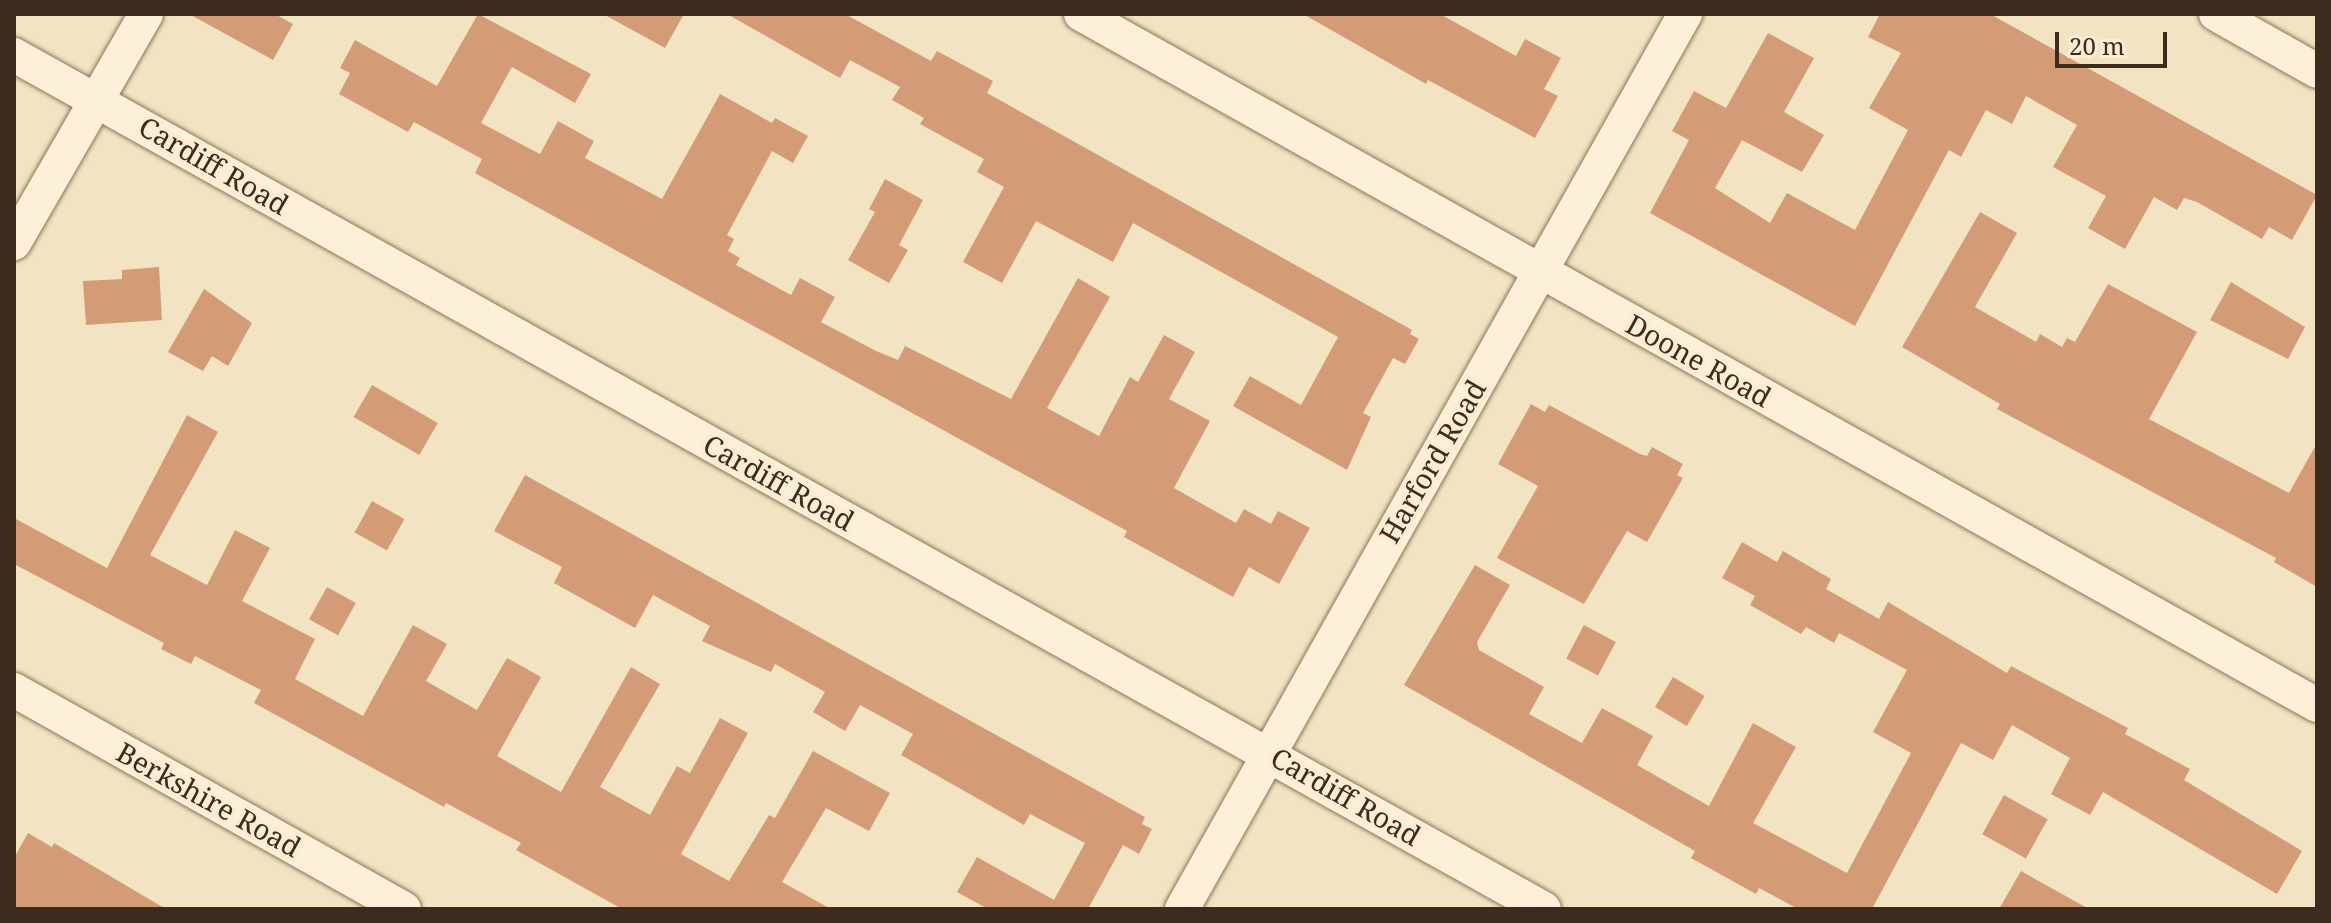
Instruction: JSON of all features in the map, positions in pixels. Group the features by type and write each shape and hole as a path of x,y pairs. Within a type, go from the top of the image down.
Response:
{"street":[{"path":"14,243 146,14"},
{"name":"Doone Road","path":"1081,14 2317,705"},
{"name":"Harford Road","path":"1182,909 1685,14"},
{"path":"2216,14 2317,71"},
{"name":"Cardiff Road","path":"14,55 99,99 1544,909"},
{"name":"Berkshire Road","path":"14,690 404,909"}],"building":[{"path":"189,14 275,14 293,24 273,60"},
{"path":"478,14 591,74 575,103 512,67 481,123 540,154 558,121 594,141 585,158 662,199 720,94 772,123 775,118 808,136 793,163 772,151 727,235 734,239 728,251 740,258 736,265 791,295 800,278 835,297 821,322 876,351 898,360 905,346 1011,399 1078,278 1110,297 1047,408 1099,436 1130,377 1138,382 1164,335 1195,352 1169,399 1210,421 1174,488 1236,523 1244,509 1271,524 1278,511 1310,528 1279,584 1249,567 1233,597 1124,537 1127,531 475,173 482,159 414,122 408,132 339,94 350,73 340,68 355,40 437,86"},
{"path":"603,14 684,14 665,48"},
{"path":"727,14 845,14 931,61 937,51 993,81 987,93 1412,330 1410,334 1419,339 1405,364 1393,358 1363,413 1371,417 1347,470 1233,406 1250,376 1301,405 1338,337 1133,223 1113,262 1036,221 1002,283 963,262 1004,187 977,172 984,159 920,124 924,118 892,100 900,87 850,60 840,78"},
{"path":"1303,14 1440,14 1516,56 1525,39 1561,58 1544,89 1558,96 1535,138 1428,80 1426,84"},
{"path":"1880,14 1990,14 2317,195 2292,240 2269,227 2262,239 2197,202 2184,198 2177,210 2154,197 2125,249 2088,228 2106,196 2053,167 2077,125 2026,96 2012,124 1986,110 1961,157 1949,150 1855,326 1650,213 1689,140 1672,131 1694,91 1726,108 1768,33 1814,58 1784,112 1824,135 1802,172 1742,140 1715,188 1770,223 1787,193 1855,230 1908,130 1869,108 1901,53 1868,37"},
{"path":"885,179 923,200 899,245 908,250 889,283 848,260 875,212 869,209"},
{"path":"1980,212 2017,233 1975,307 2036,342 2040,334 2062,347 2067,338 2075,342 2108,284 2197,332 2149,419 2289,493 2317,443 2317,587 2274,562 2276,558 1997,409 2000,404 1902,347"},
{"path":"159,267 162,320 86,325 83,281 122,279 122,270"},
{"path":"2231,282 2305,327 2288,359 2210,320"},
{"path":"204,289 252,323 228,366 212,356 203,371 168,352"},
{"path":"372,385 438,423 419,455 354,417"},
{"path":"1531,404 1545,412 1549,405 1640,454 1647,456 1652,447 1683,464 1677,475 1683,478 1647,542 1627,531 1584,604 1497,558 1538,486 1498,464"},
{"path":"187,415 218,432 150,555 207,585 235,530 270,548 242,601 315,639 295,679 363,716 413,625 447,644 426,681 477,710 507,658 541,677 497,756 561,792 631,667 660,684 600,787 650,815 677,766 690,773 720,718 748,733 681,854 729,881 769,815 775,818 813,751 890,793 869,831 826,808 782,882 831,909 622,909 516,850 521,843 446,803 444,807 254,703 261,690 195,656 191,664 161,649 164,643 14,564 14,518 107,568"},
{"path":"525,475 1145,817 1142,824 1152,829 1139,854 1123,845 1088,909 988,909 957,892 977,857 1054,900 1085,843 1030,814 1024,825 901,755 913,734 860,705 845,731 813,712 825,692 775,664 771,672 702,641 710,626 653,595 635,628 554,583 562,567 494,531"},
{"path":"372,501 404,519 387,550 355,532"},
{"path":"1742,542 1777,562 1783,551 1831,579 1826,589 1879,619 1888,602 2007,673 2011,666 2128,728 2125,734 2190,769 2184,780 2302,851 2277,894 2103,792 2090,815 2051,794 2070,758 2012,725 1993,760 1961,743 1872,909 1798,909 1759,888 1756,894 1691,858 1695,851 1404,685 1475,565 1510,585 1477,642 1479,650 1544,687 1529,714 1582,743 1602,708 1653,736 1637,765 1709,806 1753,723 1796,747 1753,823 1847,873 1911,753 1873,732 1907,670 1839,633 1834,643 1806,627 1801,634 1750,605 1755,596 1722,578"},
{"path":"327,587 356,603 338,635 309,619"},
{"path":"1584,625 1616,642 1598,675 1566,659"},
{"path":"1673,677 1705,696 1687,726 1655,707"},
{"path":"2004,795 2048,819 2026,859 1982,834"},
{"path":"28,833 52,847 54,843 166,909 14,909 14,858"},
{"path":"2021,871 2089,909 1999,909"}]}
